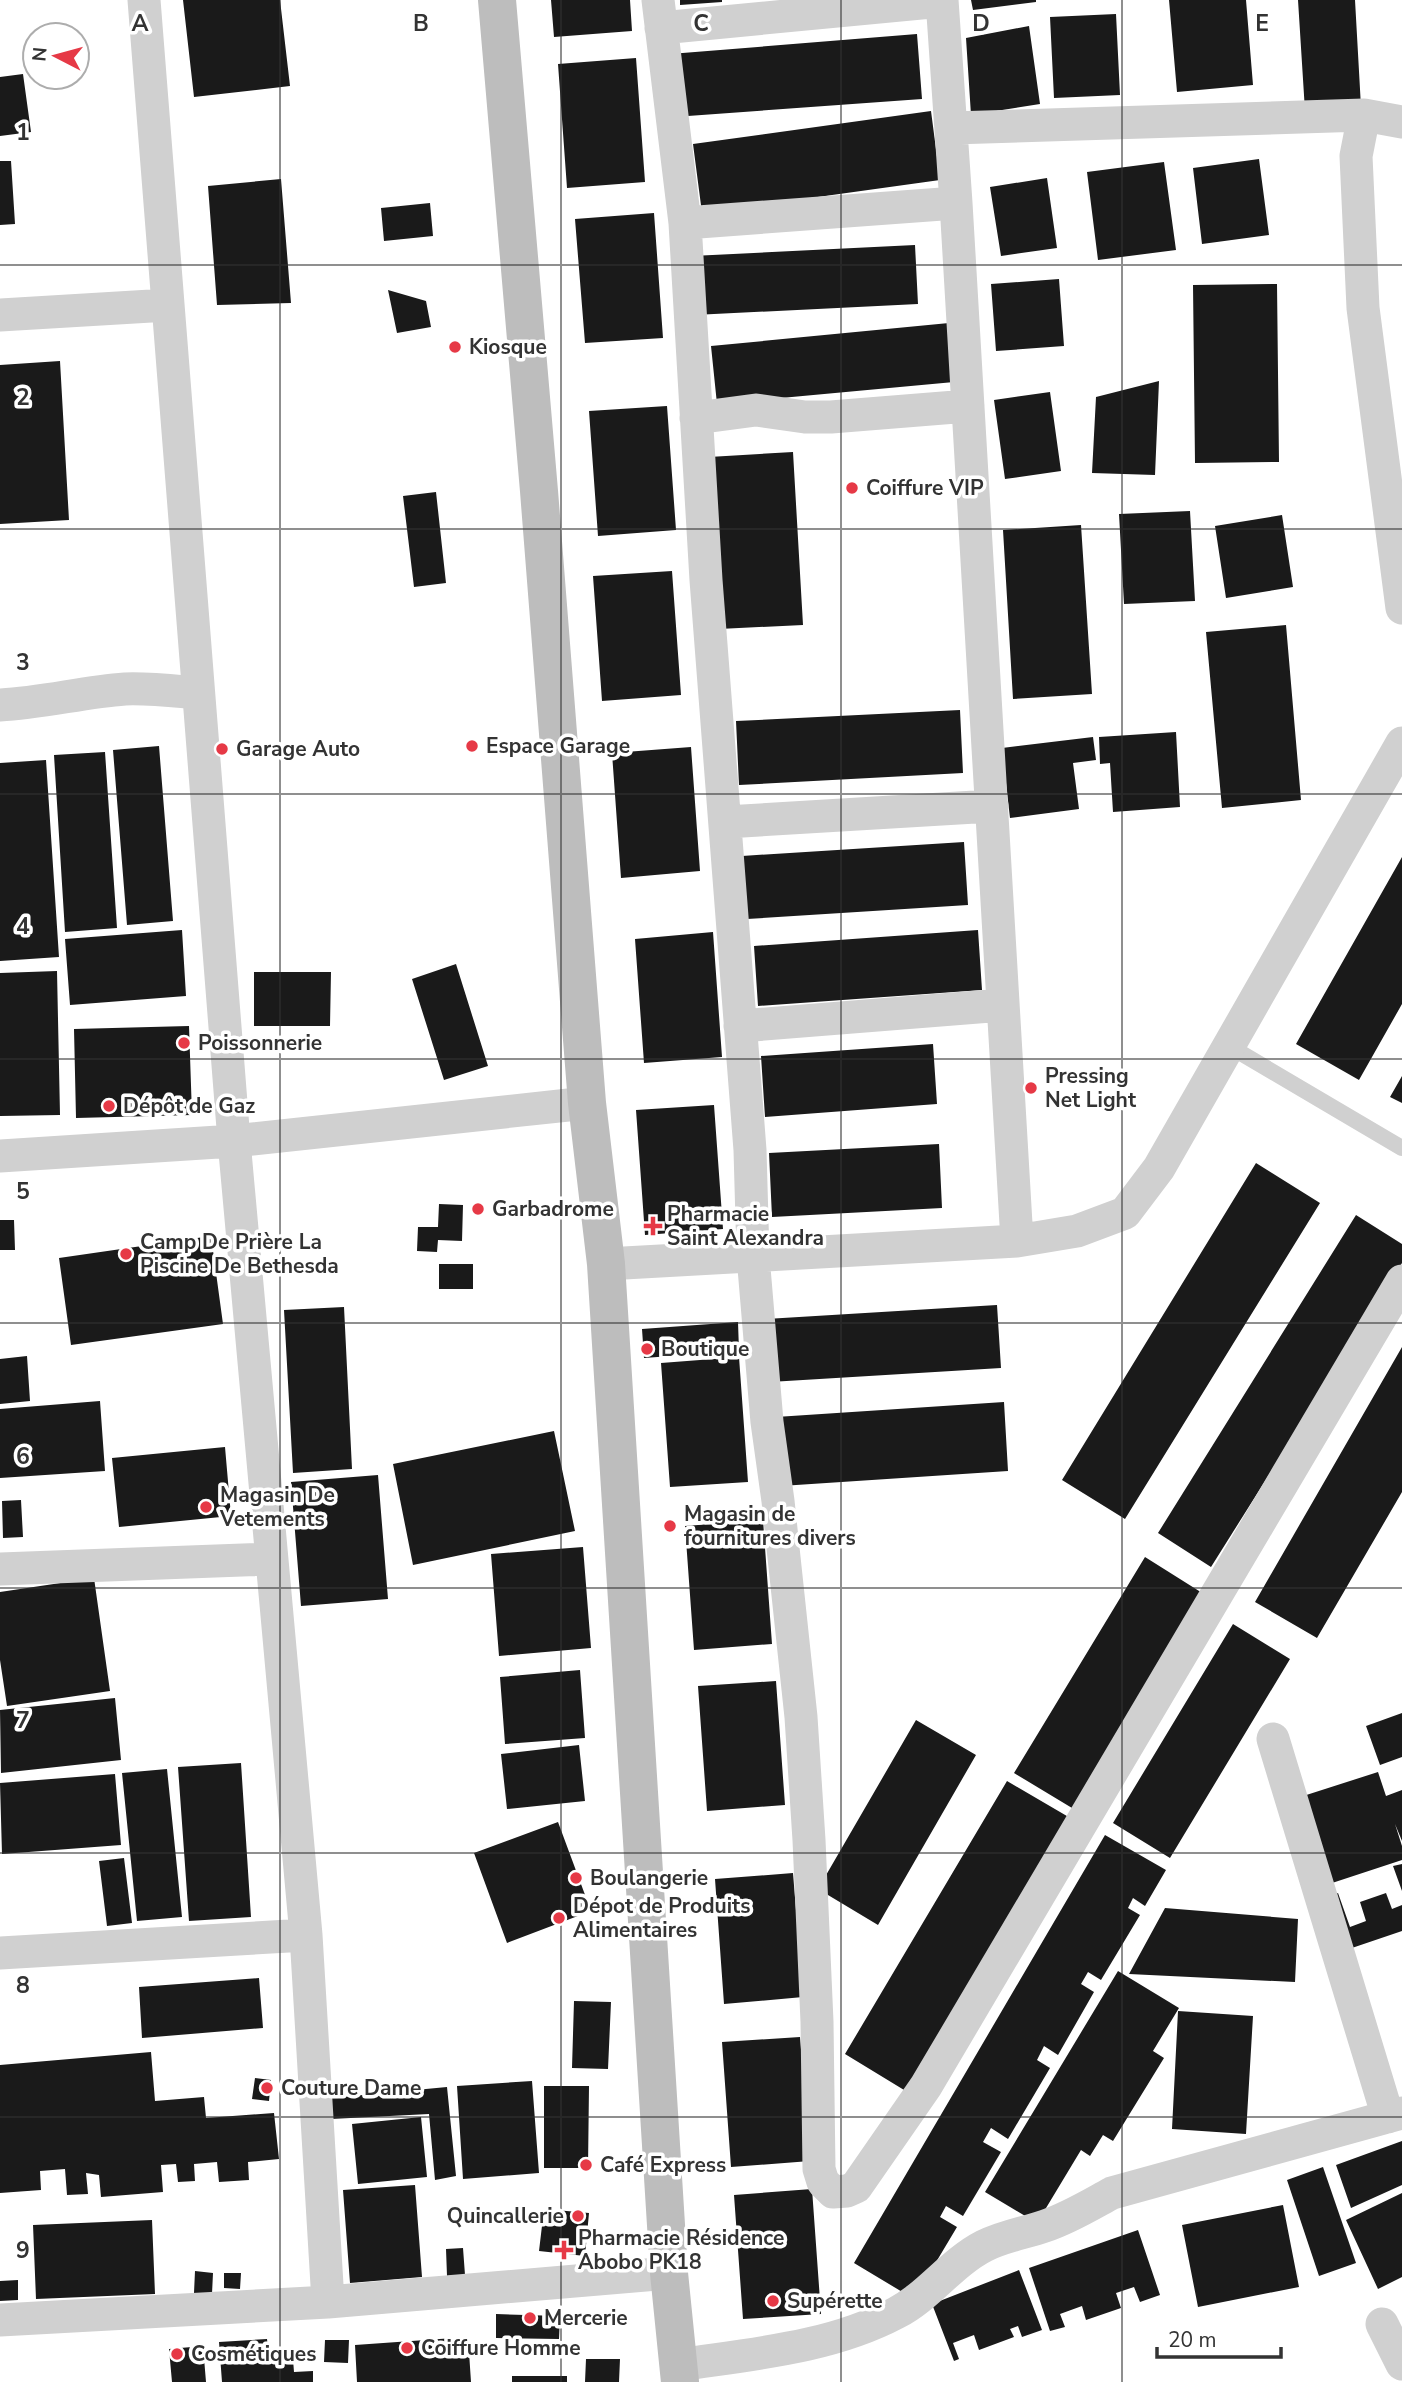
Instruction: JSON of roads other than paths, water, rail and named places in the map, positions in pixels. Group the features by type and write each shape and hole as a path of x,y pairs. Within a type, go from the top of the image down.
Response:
{"street":[{"path":"144,0 234,1141 306,1935 328,2302"},
{"path":"497,0 587,1102 606,1264 669,2273 679,2374 868,2327 898,2312 931,2290 961,2260 986,2245 1055,2222 1112,2193 1395,2115 1273,1739"},
{"path":"1017,1241 957,203 942,0 660,14 685,223 706,580 750,1150 753,1255 767,1422 802,1731 817,2022 818,2169 823,2182 833,2193 856,2187 926,2085 1402,1281"},
{"path":"952,128 1364,115 1402,122"},
{"path":"1364,115 1356,156 1363,308 1402,608"},
{"path":"685,223 957,203"},
{"path":"0,315 168,305"},
{"path":"696,418 757,410 805,417 968,406"},
{"path":"0,705 37,703 85,693 128,689 197,692"},
{"path":"606,1264 1017,1241 1077,1231 1125,1213 1159,1168 1402,743"},
{"path":"726,822 992,806"},
{"path":"740,1026 1003,1004"},
{"path":"0,1156 234,1141 587,1102"},
{"path":"0,1569 270,1559"},
{"path":"0,1953 306,1935"},
{"path":"0,2320 328,2302 669,2273"},
{"path":"1382,2324 1402,2364"}],"lane":[{"path":"1229,1046 1402,1148"}],"place":[{"name":"Kiosque","path":"455,347"},
{"name":"Coiffure VIP","path":"852,488"},
{"name":"Espace Garage","path":"472,746"},
{"name":"Garage Auto","path":"222,749"},
{"name":"Poissonnerie","path":"184,1043"},
{"name":"Pressing Net Light","path":"1031,1088"},
{"name":"Dépôt de Gaz","path":"109,1106"},
{"name":"Garbadrome","path":"478,1209"},
{"name":"Pharmacie Saint Alexandra","path":"653,1226"},
{"name":"Camp De Prière La Piscine De Bethesda","path":"126,1254"},
{"name":"Boutique","path":"647,1349"},
{"name":"Magasin De Vetements","path":"206,1507"},
{"name":"Magasin de fournitures divers","path":"670,1526"},
{"name":"Boulangerie","path":"576,1878"},
{"name":"Dépot de Produits Alimentaires","path":"559,1918"},
{"name":"Couture Dame","path":"267,2088"},
{"name":"Café Express","path":"586,2165"},
{"name":"Quincallerie","path":"578,2216"},
{"name":"Pharmacie Résidence Abobo PK18","path":"564,2250"},
{"name":"Supérette","path":"773,2301"},
{"name":"Mercerie","path":"530,2318"},
{"name":"Coiffure Homme","path":"407,2348"},
{"name":"Cosmétiques","path":"177,2354"}]}
